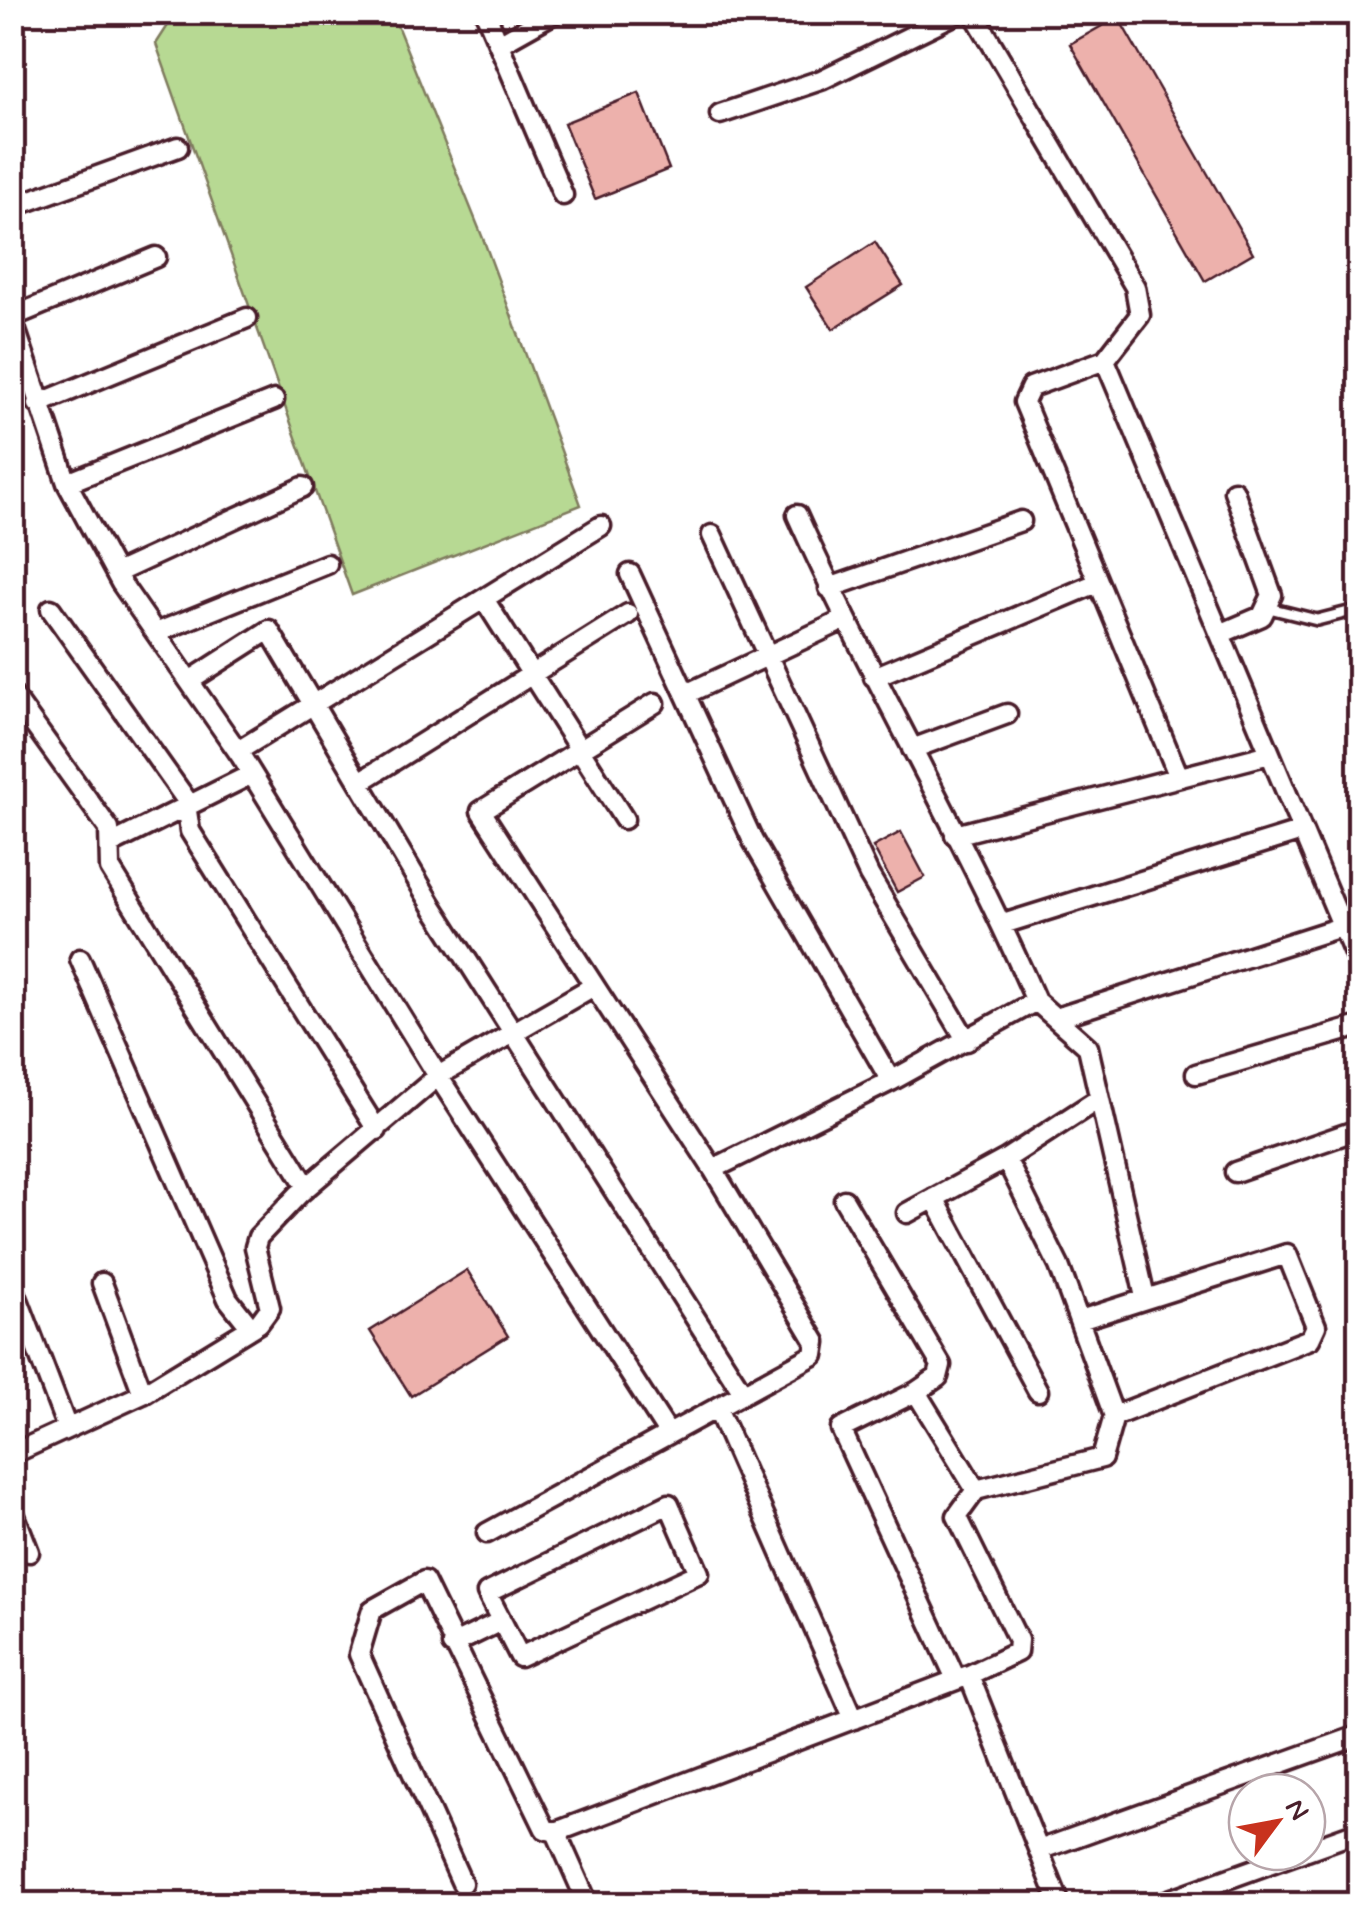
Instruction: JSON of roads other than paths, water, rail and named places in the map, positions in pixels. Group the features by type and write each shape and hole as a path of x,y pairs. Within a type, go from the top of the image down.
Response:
{"street":[{"path":"485,12 563,196"},
{"path":"498,44 556,12"},
{"path":"973,12 1136,287 1140,315 1105,360 1031,387 1024,402 1179,777"},
{"path":"720,114 822,80 948,15"},
{"path":"12,207 178,147"},
{"path":"156,256 12,318 67,482 116,573 238,751 438,1076 668,1434"},
{"path":"38,404 247,318"},
{"path":"1105,360 1360,968"},
{"path":"67,482 274,400"},
{"path":"116,573 303,488"},
{"path":"1220,634 1262,616 1272,595 1234,490"},
{"path":"797,515 829,588 1002,924 1036,1001 1088,1047 1097,1100 1145,1297"},
{"path":"829,588 1021,521"},
{"path":"238,751 601,526"},
{"path":"712,536 869,874 967,1041"},
{"path":"158,632 327,564"},
{"path":"630,574 753,841 891,1081"},
{"path":"874,677 1098,583"},
{"path":"484,599 624,819"},
{"path":"51,609 185,798 190,831 377,1130"},
{"path":"360,782 628,614"},
{"path":"688,693 846,619"},
{"path":"191,680 268,630 513,1031 743,1392"},
{"path":"12,694 109,829 110,868 307,1187"},
{"path":"487,1533 814,1355 816,1342 713,1169 481,811 655,703"},
{"path":"912,748 1007,714"},
{"path":"955,835 1270,754"},
{"path":"111,844 252,774"},
{"path":"1002,924 1302,831"},
{"path":"1056,1018 1344,926"},
{"path":"80,959 228,1299 250,1328"},
{"path":"12,1454 143,1394 266,1317 270,1308 255,1247 258,1238 307,1187 438,1076 592,987"},
{"path":"713,1169 891,1081 1036,1001"},
{"path":"1196,1074 1360,1026"},
{"path":"907,1213 1006,1159 1097,1100"},
{"path":"1235,1172 1360,1129"},
{"path":"462,1883 359,1654 372,1610 424,1581 545,1829 556,1832 963,1677 1017,1652 1018,1640 957,1516 976,1490 1102,1458 1114,1416 1080,1320 1006,1159"},
{"path":"934,1198 1038,1391"},
{"path":"844,1200 942,1365 938,1377 916,1392 842,1430 963,1677 1060,1904"},
{"path":"1080,1320 1286,1254 1310,1309 1315,1334 1114,1416"},
{"path":"102,1283 143,1394"},
{"path":"12,1284 67,1428"},
{"path":"916,1392 976,1490"},
{"path":"717,1408 854,1719"},
{"path":"669,1504 699,1573 520,1658 502,1621 488,1594 669,1504"},
{"path":"12,1508 30,1552"},
{"path":"452,1645 502,1621"},
{"path":"1039,1850 1360,1735"},
{"path":"556,1832 588,1904"},
{"path":"1327,1843 1360,1832"},
{"path":"1158,1904 1246,1872"}],"lane":[{"path":"1269,608 1318,620 1360,609"}]}
